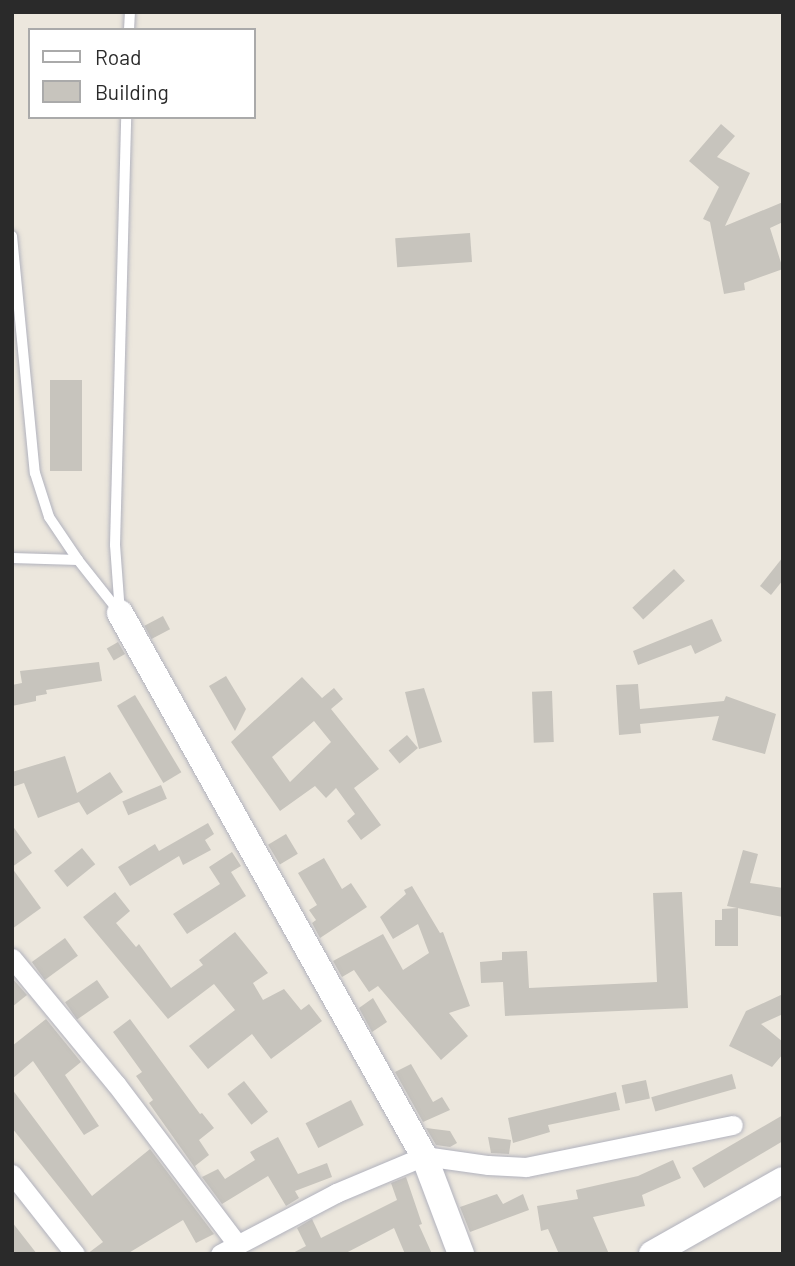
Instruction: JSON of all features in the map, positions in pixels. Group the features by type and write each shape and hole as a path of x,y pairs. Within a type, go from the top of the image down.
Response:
{"street":[{"path":"120,613 424,1156 461,1254"},
{"path":"12,958 116,1084 228,1249 336,1193 424,1156 526,1167 733,1125"},
{"path":"12,1174 75,1254"},
{"path":"652,1254 783,1180"}],"lane":[{"path":"120,613 115,545 126,119"},
{"path":"12,236 35,473 49,517 78,560 120,613"},
{"path":"12,558 78,560"}],"building":[{"path":"721,124 735,136 717,157 750,173 725,226 783,202 783,222 770,228 783,269 744,283 745,290 724,294 710,222 703,219 719,187 689,161"},
{"path":"470,233 472,262 397,267 395,238"},
{"path":"50,380 82,380 82,471 50,471"},
{"path":"783,557 783,580 771,595 760,586"},
{"path":"674,569 685,581 643,620 632,608"},
{"path":"163,616 170,629 152,639 144,626"},
{"path":"712,619 722,641 695,654 691,645 638,665 633,651"},
{"path":"118,642 125,654 114,661 107,648"},
{"path":"99,662 102,681 46,690 47,694 36,696 36,701 12,706 12,685 22,683 20,671"},
{"path":"226,676 246,709 235,731 209,686"},
{"path":"302,677 322,698 334,688 343,699 331,709 379,769 354,788 381,825 361,840 347,821 355,814 336,788 326,798 315,786 280,811 231,742","holes":["314,721 331,742 290,782 272,757"]},
{"path":"638,684 640,709 724,701 726,696 776,714 765,754 712,740 719,716 640,724 641,733 619,735 616,685"},
{"path":"424,688 442,742 419,749 405,692"},
{"path":"552,691 554,742 534,743 532,692"},
{"path":"135,695 181,772 163,783 117,706"},
{"path":"407,735 418,748 400,763 389,750"},
{"path":"65,756 77,793 110,772 123,792 87,815 79,802 38,818 24,783 12,787 12,772"},
{"path":"161,785 167,799 128,815 122,801"},
{"path":"208,823 214,834 205,840 211,850 183,865 179,856 130,886 118,867 155,844 159,851"},
{"path":"12,825 32,853 12,867"},
{"path":"286,834 298,854 280,865 268,845"},
{"path":"82,848 95,864 67,887 54,871"},
{"path":"743,850 758,854 750,883 783,888 783,917 727,906"},
{"path":"232,852 241,866 231,872 246,896 187,934 173,914 220,884 209,867"},
{"path":"324,858 342,889 351,883 367,907 320,938 312,923 316,920 309,910 317,905 298,873"},
{"path":"12,868 41,908 12,929"},
{"path":"412,886 440,933 443,932 470,1006 449,1013 468,1036 441,1060 378,986 369,992 354,970 342,977 333,961 383,934 403,970 429,953 418,924 393,939 380,917 406,894 404,890"},
{"path":"115,892 130,911 116,923 136,947 139,944 171,988 203,965 199,960 235,932 268,973 253,983 263,1000 284,989 301,1010 309,1004 322,1021 271,1059 252,1034 208,1069 189,1046 235,1010 214,984 168,1019 83,917"},
{"path":"682,892 688,1008 505,1016 503,982 481,983 480,962 502,960 502,952 527,951 529,988 657,982 653,893"},
{"path":"738,908 738,946 715,946 715,920 722,920 722,909"},
{"path":"65,938 78,956 45,980 32,962"},
{"path":"12,978 27,995 12,1007"},
{"path":"97,980 109,997 77,1020 65,1002"},
{"path":"783,994 783,1014 761,1024 783,1042 783,1054 772,1067 729,1046 746,1011"},
{"path":"373,998 387,1022 372,1032 359,1008"},
{"path":"46,1019 81,1062 65,1075 99,1126 84,1135 33,1061 12,1079 12,1046"},
{"path":"130,1019 200,1114 202,1113 214,1128 199,1140 209,1155 195,1166 200,1175 149,1103 153,1100 136,1076 142,1072 113,1032"},
{"path":"411,1064 433,1102 442,1097 450,1110 423,1122 395,1072"},
{"path":"732,1074 736,1088 655,1112 651,1097"},
{"path":"646,1080 650,1099 625,1104 622,1085"},
{"path":"244,1081 268,1112 251,1125 227,1094"},
{"path":"12,1089 92,1196 150,1149 214,1234 196,1243 183,1220 127,1254 87,1254 103,1242 12,1128"},
{"path":"616,1092 620,1110 548,1125 550,1132 513,1143 508,1118"},
{"path":"351,1100 364,1125 318,1148 306,1123"},
{"path":"783,1115 783,1141 704,1188 692,1168"},
{"path":"426,1128 450,1131 457,1143 450,1147 436,1145"},
{"path":"278,1137 298,1174 327,1163 332,1177 295,1191 299,1198 286,1206 268,1176 222,1204 202,1177 218,1169 225,1179 255,1160 250,1152"},
{"path":"488,1137 511,1140 509,1154 491,1153"},
{"path":"673,1160 681,1178 642,1195 645,1206 593,1217 609,1254 559,1254 548,1229 541,1231 537,1206 578,1199 576,1190 638,1176"},
{"path":"406,1177 422,1224 419,1225 432,1254 405,1254 394,1228 344,1254 291,1254 306,1246 297,1228 312,1219 321,1238 397,1200 391,1183"},
{"path":"497,1194 503,1204 523,1194 529,1210 470,1232 460,1207"},
{"path":"12,1222 37,1254 12,1254"}]}
